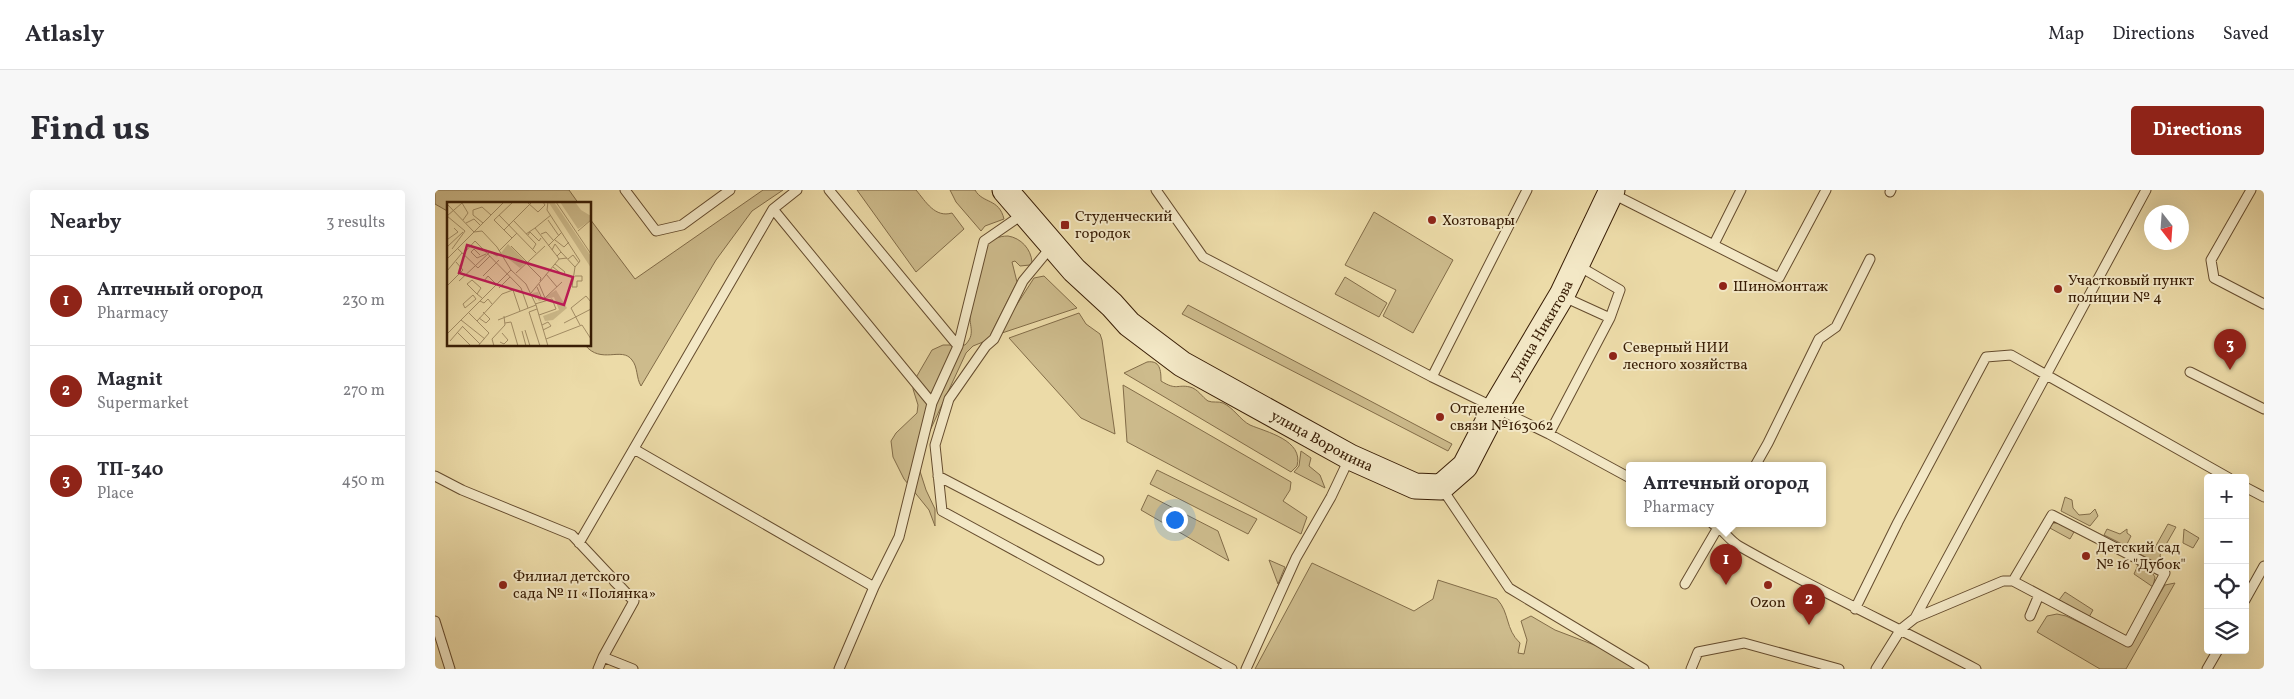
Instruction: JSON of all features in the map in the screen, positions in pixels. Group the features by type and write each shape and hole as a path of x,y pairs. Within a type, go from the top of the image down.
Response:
{"street":[{"name":"улица Воронина","path":"1005,190 1074,270 1149,341 1182,364 1237,396 1350,456 1415,486 1441,486"},
{"name":"улица Никитова","path":"1441,486 1465,466 1495,408 1561,296 1612,191"}],"lane":[{"path":"625,190 656,231 682,225 730,190"},
{"path":"579,543 773,208 797,190"},
{"path":"829,190 958,346"},
{"path":"1156,190 1203,257 1432,377 1549,434 1626,476"},
{"path":"1432,377 1527,190"},
{"path":"1714,244 1741,190"},
{"path":"1612,191 1779,278 1826,190"},
{"path":"1915,618 2146,190"},
{"path":"2251,190 2211,260 2214,278 2264,304"},
{"path":"773,208 932,403"},
{"path":"839,669 874,587 899,537 932,403 958,346 984,241 1025,212"},
{"path":"1053,245 1023,281 994,339 986,346 949,399 935,445 942,511 1232,669"},
{"path":"1757,462 1819,339 1836,326 1870,259"},
{"path":"1549,434 1610,318 1620,290 1577,265"},
{"path":"1561,296 1610,318"},
{"path":"1855,608 1986,357 2011,356 2222,474"},
{"path":"2190,372 2264,409"},
{"path":"634,449 874,587"},
{"path":"1246,669 1296,558 1331,497 1350,456"},
{"path":"435,476 463,490 572,535 634,601 598,669"},
{"path":"938,476 1099,560"},
{"path":"1441,486 1509,588 1644,669"},
{"path":"2249,489 2264,497"},
{"path":"1876,669 1901,629 1915,618 2003,581 2013,581 2128,642 2165,573 2052,515 2013,581"},
{"path":"1685,584 1716,527"},
{"path":"1719,527 1736,544 1855,608 1901,629 1976,669"},
{"path":"2249,593 2264,566"},
{"path":"2030,616 2039,595"},
{"path":"435,621 450,669"},
{"path":"1691,669 1698,652 1744,643 1839,669"},
{"path":"2207,669 2216,654"},
{"path":"603,657 633,669"}],"shaded area":[{"path":"435,190 569,190 578,202 447,202 447,211 435,204"},
{"path":"763,190 783,190 752,211 716,260 641,386 634,363 628,356 598,354 586,346 591,346 591,220 635,279"},
{"path":"857,190 916,190 931,208 941,213 952,213 964,229 916,272"},
{"path":"950,190 975,190 982,197 995,204 1002,212 1004,219 985,226 981,231 956,202"},
{"path":"1374,212 1453,260 1413,333 1383,316 1396,290 1345,265"},
{"path":"1008,236 1017,239 1025,245 1030,253 1032,262 1030,265 1020,266 1015,261 1012,262 1017,282 988,340 973,346 966,353 921,450 918,465 926,490 935,509 935,526 929,510 904,479 893,457 891,441 896,433 917,413 918,405 913,389 914,381 932,350 943,345 965,345 968,341 971,334 971,308 985,248 989,242"},
{"path":"1044,276 1077,308 1002,333 1003,326 1034,278"},
{"path":"1345,277 1387,303 1379,317 1335,294"},
{"path":"1188,305 1452,444 1448,451 1182,314"},
{"path":"1079,313 1086,324 1100,334 1102,340 1115,434 1081,418 1009,338"},
{"path":"1147,362 1157,364 1160,370 1161,381 1166,384 1174,387 1186,386 1193,388 1208,401 1221,402 1227,405 1250,425 1282,438 1295,450 1298,457 1297,466 1291,472 1124,373"},
{"path":"1123,385 1291,482 1290,490 1283,501 1307,517 1301,534 1127,442"},
{"path":"1301,451 1311,458 1309,466 1320,475 1325,488 1294,472 1299,466"},
{"path":"1157,470 1257,519 1248,534 1150,484"},
{"path":"1148,495 1218,531 1229,561 1141,510"},
{"path":"2065,497 2072,500 2073,508 2079,515 2090,514 2095,509 2098,516 2090,526 2061,511"},
{"path":"2053,523 2061,523 2074,532 2070,539 2048,527"},
{"path":"2168,524 2176,527 2160,555 2161,560 2158,564 2132,550 2133,544 2135,544 2153,551"},
{"path":"2107,529 2120,534 2127,529 2127,533 2131,536 2126,546 2104,535"},
{"path":"2184,529 2199,538 2193,548 2183,543"},
{"path":"1269,560 1285,567 1278,584"},
{"path":"1312,563 1414,611 1433,599 1438,580 1497,599 1504,610 1515,638 1520,643 1518,653 1524,654 1527,640 1521,621 1531,616 1555,630 1618,654 1631,666 1638,669 1255,669"},
{"path":"2138,565 2151,571 2155,577 2153,587 2134,574"},
{"path":"2175,583 2126,669 2100,669 2037,632 2047,616 2057,614 2066,616 2129,646 2165,585"},
{"path":"2065,592 2093,610 2089,617 2059,600"}],"place":[{"name":"Хозтовары","path":"1432,220"},
{"name":"Студенческий городок","path":"1065,225"},
{"name":"Шиномонтаж","path":"1723,286"},
{"name":"Участковый пункт полиции № 4","path":"2058,289"},
{"name":"Северный НИИ лесного хозяйства","path":"1613,356"},
{"name":"ТП-340","path":"2230,370"},
{"name":"Отделение связи №163062","path":"1440,417"},
{"name":"Детский сад № 16 \"Дубок\"","path":"2086,556"},
{"name":"Филиал детского сада № 11 «Полянка»","path":"503,585"},
{"name":"Аптечный огород","path":"1726,585"},
{"name":"Ozon","path":"1768,585"},
{"name":"Magnit","path":"1809,625"}]}
